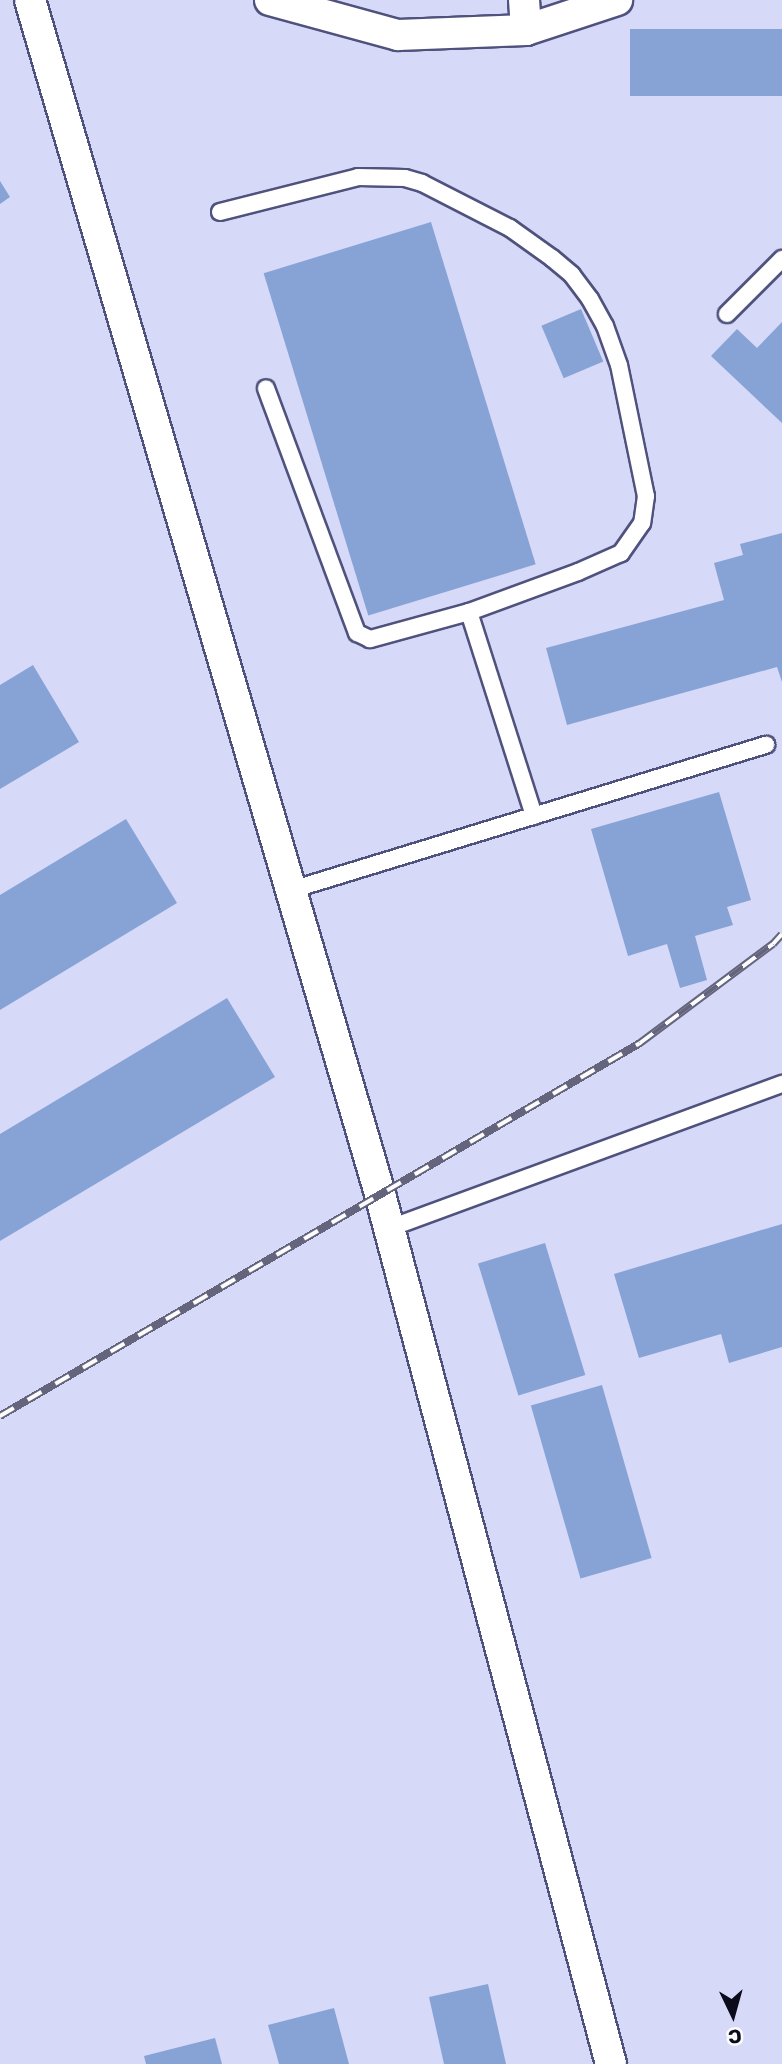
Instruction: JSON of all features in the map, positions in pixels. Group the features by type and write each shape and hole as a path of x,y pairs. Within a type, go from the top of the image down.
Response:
{"street":[{"path":"30,0 390,1228 611,2064"},
{"path":"270,0 398,35 526,30 617,0"},
{"path":"524,0 526,30"}],"lane":[{"path":"220,212 358,177 405,178 422,183 510,228 572,275 605,326 619,365 646,496 642,523 621,553 468,612 370,639 357,633 266,388"},
{"path":"727,314 782,260"},
{"path":"468,612 534,816"},
{"path":"291,890 766,745"},
{"path":"390,1228 782,1084"}],"building":[{"path":"630,29 782,29 782,96 630,96"},
{"path":"0,181 10,197 0,204"},
{"path":"431,222 536,564 368,616 264,273"},
{"path":"581,309 603,361 564,378 541,326"},
{"path":"782,322 782,423 711,356 737,329 757,348"},
{"path":"782,533 782,682 777,667 567,725 546,648 724,600 714,563 743,555 740,544"},
{"path":"33,665 79,742 0,789 0,685"},
{"path":"719,792 751,900 727,907 733,925 695,936 707,980 680,988 667,944 628,956 591,829"},
{"path":"126,819 177,903 0,1010 0,895"},
{"path":"227,998 275,1077 0,1241 0,1134"},
{"path":"782,1224 782,1347 729,1363 721,1334 639,1358 614,1274"},
{"path":"545,1243 585,1375 518,1395 478,1263"},
{"path":"602,1385 652,1558 580,1578 531,1405"},
{"path":"488,1984 506,2064 444,2064 429,1997"},
{"path":"334,2008 349,2064 279,2064 268,2025"},
{"path":"215,2038 222,2064 146,2064 144,2056"}],"railway":[{"path":"0,1416 640,1043 773,944 782,934"}]}
